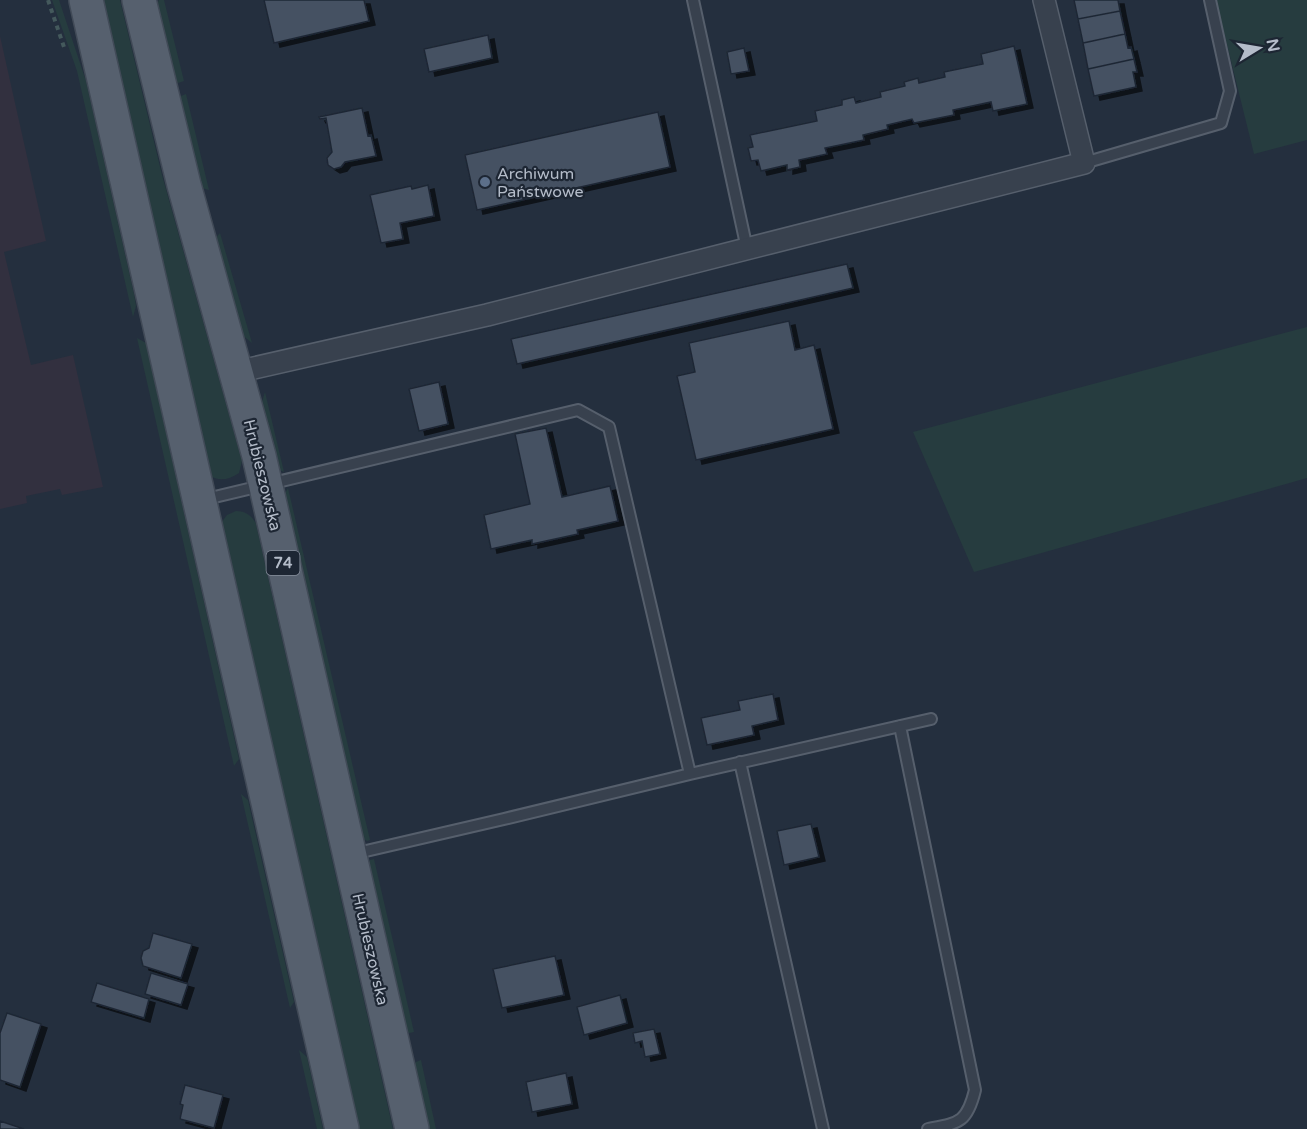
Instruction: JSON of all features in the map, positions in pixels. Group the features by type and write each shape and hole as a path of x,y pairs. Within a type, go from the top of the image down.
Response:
{"main road":[{"path":"86,0 342,1129"},
{"name":"Hrubieszowska","path":"139,0 184,185 266,484 412,1129"}],"street":[{"path":"236,372 487,315 1084,163 1044,0"}],"lane":[{"path":"693,0 747,249"},
{"path":"1084,163 1221,123 1230,92 1210,0"},
{"path":"199,501 578,410 609,427 690,774"},
{"path":"350,855 931,718"},
{"path":"900,726 975,1090 970,1109 957,1123 928,1129"},
{"path":"740,762 823,1129"}],"shaded area":[{"path":"0,36 46,241 4,252 31,365 73,355 103,487 62,495 60,489 26,496 27,503 0,509"}],"green space":[{"path":"52,0 59,0 86,81 134,294 136,306 133,317 77,71"},
{"path":"100,0 120,0 162,175 242,461 239,473 227,479 216,479 209,475"},
{"path":"159,0 164,0 184,81 178,83 170,78 156,6"},
{"path":"1216,0 1307,0 1307,140 1254,154"},
{"path":"186,94 209,190 198,187 177,104 181,96"},
{"path":"220,233 252,343 242,335 212,242"},
{"path":"1307,327 1307,478 974,572 913,432"},
{"path":"137,338 146,343 239,759 234,766"},
{"path":"265,392 284,472 277,469 261,405"},
{"path":"288,488 370,840 367,841 359,836 284,495"},
{"path":"236,511 248,514 256,524 393,1129 355,1129 221,523 227,515"},
{"path":"241,794 248,800 294,1002 290,1008"},
{"path":"374,859 414,1032 409,1033 402,1030 366,870 370,860"},
{"path":"299,1050 307,1057 323,1129 317,1129"},
{"path":"421,1060 436,1129 425,1129 411,1070 416,1062"}],"building":[{"path":"264,0 364,0 369,21 274,43"},
{"path":"1074,0 1118,0 1120,11 1078,19"},
{"path":"1120,11 1125,34 1083,43 1078,19"},
{"path":"1125,34 1128,48 1131,47 1134,59 1088,69 1083,43"},
{"path":"488,35 492,58 429,72 424,49"},
{"path":"1014,46 1027,104 993,111 991,102 953,110 954,115 914,123 912,119 887,125 888,129 863,135 864,140 825,148 827,154 799,160 800,167 787,170 787,165 761,171 758,160 751,161 748,148 753,147 750,135 817,121 815,111 842,105 842,100 854,97 856,103 881,97 880,92 905,86 904,82 918,78 919,83 945,77 944,72 983,64 981,54"},
{"path":"744,48 749,71 731,74 727,52"},
{"path":"1134,59 1137,72 1133,72 1136,87 1094,96 1088,69"},
{"path":"362,108 368,136 371,135 376,156 345,162 341,167 334,169 328,165 327,158 332,152 326,118 320,119 319,117"},
{"path":"658,112 670,167 477,210 465,155"},
{"path":"428,185 434,216 400,223 403,239 381,243 370,195 411,186 412,189"},
{"path":"847,264 853,288 517,364 511,339"},
{"path":"789,321 795,350 814,345 833,429 696,460 677,376 695,372 689,343"},
{"path":"439,382 448,424 419,431 409,389"},
{"path":"546,428 562,497 610,486 618,521 577,530 578,534 532,544 532,540 491,549 484,515 530,504 515,434"},
{"path":"773,694 778,720 752,726 754,735 707,745 701,718 740,710 738,701"},
{"path":"811,824 819,857 784,865 777,831"},
{"path":"153,933 192,944 181,978 143,966 141,958 143,951 149,948"},
{"path":"555,956 564,995 502,1008 493,969"},
{"path":"151,973 188,984 181,1005 145,994"},
{"path":"97,983 149,999 144,1018 91,1002"},
{"path":"620,995 627,1023 584,1035 577,1007"},
{"path":"7,1013 41,1024 20,1087 0,1080 0,1033"},
{"path":"654,1029 660,1054 645,1057 642,1041 635,1043 633,1033"},
{"path":"566,1073 572,1104 532,1112 526,1082"},
{"path":"185,1085 223,1095 214,1128 180,1119 183,1105 180,1104"},
{"path":"0,1121 24,1129 0,1129"}],"place":[{"name":"Archiwum Państwowe","path":"485,182"}]}
